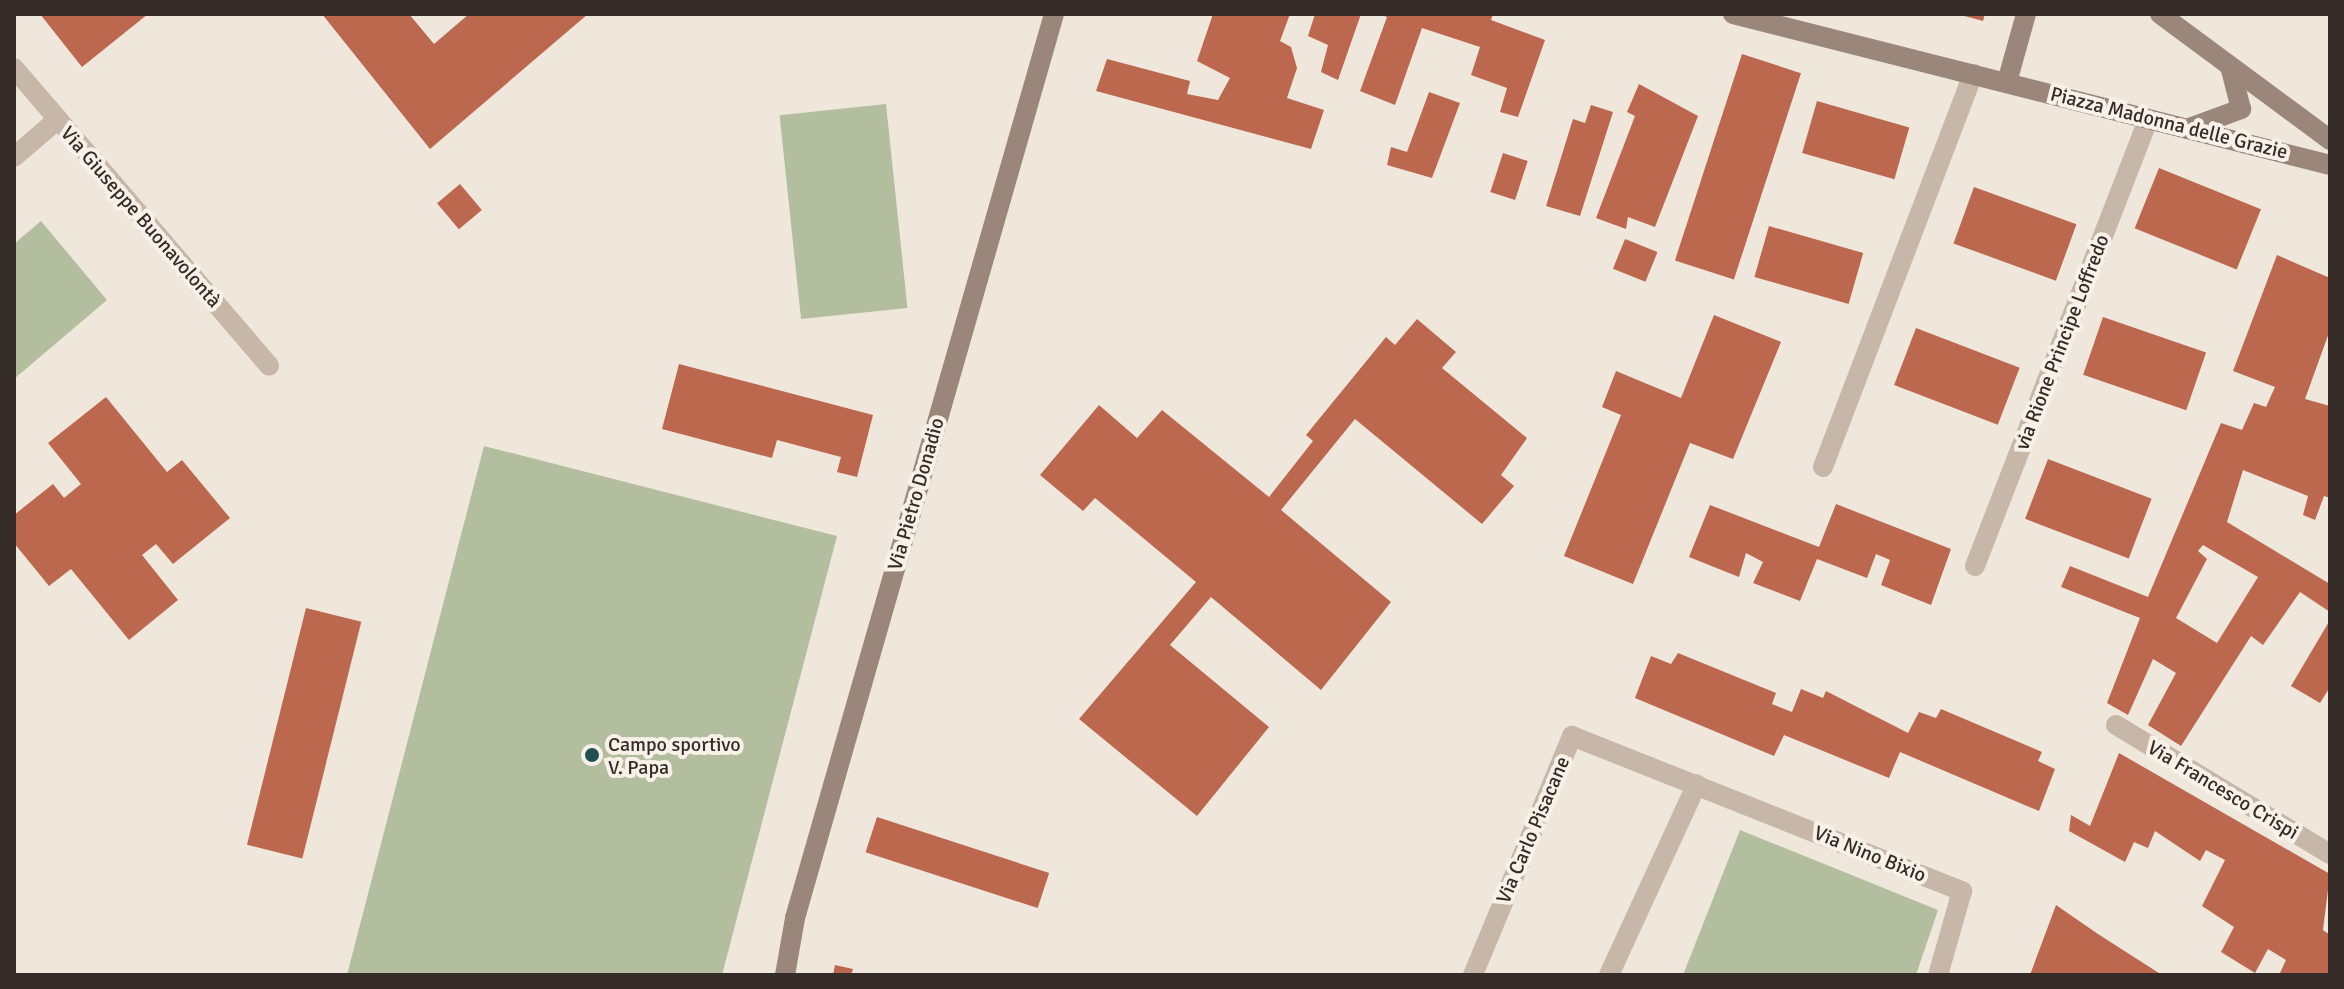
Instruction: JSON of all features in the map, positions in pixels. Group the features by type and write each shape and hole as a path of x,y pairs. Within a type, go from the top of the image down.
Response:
{"street":[{"name":"Via Pietro Donadio","path":"785,975 795,918 1054,14"},
{"name":"Piazza Madonna delle Grazie","path":"1733,14 2330,165"},
{"path":"2007,82 2026,14"},
{"name":"Piazza Madonna delle Grazie","path":"2160,14 2330,140"},
{"name":"Piazza Madonna delle Grazie","path":"2187,129 2241,109 2230,66"},
{"name":"Via Giuseppe Buonavolontà","path":"14,68 269,366"},
{"path":"1823,467 1973,74"},
{"path":"14,157 58,119"},
{"name":"via Rione Principe Loffredo","path":"1975,566 2148,119"},
{"name":"Via Francesco Crispi","path":"2116,725 2330,854"},
{"name":"Via Carlo Pisacane","path":"1473,975 1572,736 1697,784"},
{"path":"1609,975 1697,784"},
{"name":"Via Nino Bixio","path":"1697,784 1962,891 1938,975"}],"green space":[{"path":"886,104 907,308 801,319 780,115"},
{"path":"41,221 107,300 14,379 14,244"},
{"name":"Campo sportivo V. Papa","path":"484,446 837,536 722,975 347,975"},
{"path":"1740,830 1938,910 1916,975 1683,975"}],"building":[{"path":"40,14 148,14 82,67"},
{"path":"322,14 409,14 434,44 469,14 588,14 430,149"},
{"path":"1213,14 1290,14 1280,41 1291,47 1297,68 1287,98 1324,110 1311,149 1096,91 1107,59 1190,81 1187,94 1218,100 1230,78 1197,61"},
{"path":"1315,14 1361,14 1338,80 1321,72 1328,45 1308,36"},
{"path":"1379,14 1493,14 1491,20 1545,40 1518,117 1500,112 1507,88 1471,75 1480,47 1422,28 1395,105 1360,91 1387,17"},
{"path":"1957,14 1985,14 1983,21"},
{"path":"1742,54 1801,73 1734,280 1675,260"},
{"path":"1639,84 1698,116 1655,227 1628,217 1626,229 1596,218 1635,116 1627,112"},
{"path":"1429,92 1460,103 1432,178 1387,165 1391,147 1407,152"},
{"path":"1817,101 1909,127 1894,179 1802,153"},
{"path":"1591,105 1613,112 1580,216 1546,206 1573,119 1585,123"},
{"path":"1503,153 1528,161 1515,200 1490,192"},
{"path":"2159,168 2261,209 2237,269 2135,228"},
{"path":"460,184 482,210 459,229 437,203"},
{"path":"1974,187 2076,224 2056,281 1953,243"},
{"path":"1769,226 1863,253 1849,304 1754,277"},
{"path":"1625,239 1657,252 1645,282 1613,269"},
{"path":"2277,255 2330,278 2330,330 2305,399 2330,406 2330,498 2324,496 2315,520 2303,515 2308,496 2243,470 2227,522 2330,584 2330,612 2300,592 2263,645 2251,636 2181,746 2148,725 2176,673 2153,659 2128,715 2107,703 2140,618 2061,587 2070,566 2148,597 2221,423 2242,430 2254,403 2266,407 2275,387 2233,371","holes":["2203,545 2258,577 2217,643 2176,618 2207,559 2198,551"]},
{"path":"1714,315 1781,342 1733,459 1690,443 1633,584 1564,556 1621,415 1602,407 1616,371 1681,398"},
{"path":"2103,317 2206,352 2186,410 2083,375"},
{"path":"1417,319 1456,352 1442,368 1527,438 1501,475 1514,486 1482,524 1355,419 1281,510 1391,602 1321,690 1211,597 1170,645 1269,727 1197,816 1079,719 1196,582 1095,498 1083,511 1040,475 1099,405 1137,438 1162,410 1269,497 1313,441 1306,435 1386,337 1395,345"},
{"path":"1916,328 2020,368 1998,425 1894,385"},
{"path":"679,364 873,415 857,477 837,472 841,457 777,440 772,458 662,429"},
{"path":"106,397 167,472 182,460 230,518 173,564 156,544 142,555 178,600 129,640 71,569 49,586 14,543 14,515 53,484 64,498 81,484 48,443"},
{"path":"2048,459 2152,499 2129,559 2025,519"},
{"path":"1836,504 1951,549 1931,605 1881,585 1890,560 1876,554 1867,578 1817,559 1800,601 1753,583 1763,562 1746,553 1739,577 1689,557 1710,505 1819,547"},
{"path":"306,608 361,622 302,859 247,845"},
{"path":"2330,620 2330,687 2320,703 2291,686"},
{"path":"1678,653 1776,693 1772,704 1792,712 1801,689 1823,698 1826,691 1908,733 1919,712 1936,718 1941,709 2042,752 2038,761 2055,769 2039,811 1900,752 1889,778 1784,735 1774,756 1635,698 1651,656 1671,664"},
{"path":"2119,753 2330,874 2323,930 2330,935 2330,975 2279,975 2286,960 2268,949 2255,973 2221,952 2234,927 2202,906 2225,860 2206,850 2200,861 2155,831 2148,848 2134,842 2125,862 2069,831 2071,815 2090,826"},
{"path":"877,817 1049,873 1038,908 866,852"},
{"path":"2056,905 2098,934 2162,975 2030,975"},
{"path":"835,965 853,969 851,975 833,975"}],"place":[{"name":"Campo sportivo V. Papa","path":"592,755"}]}
